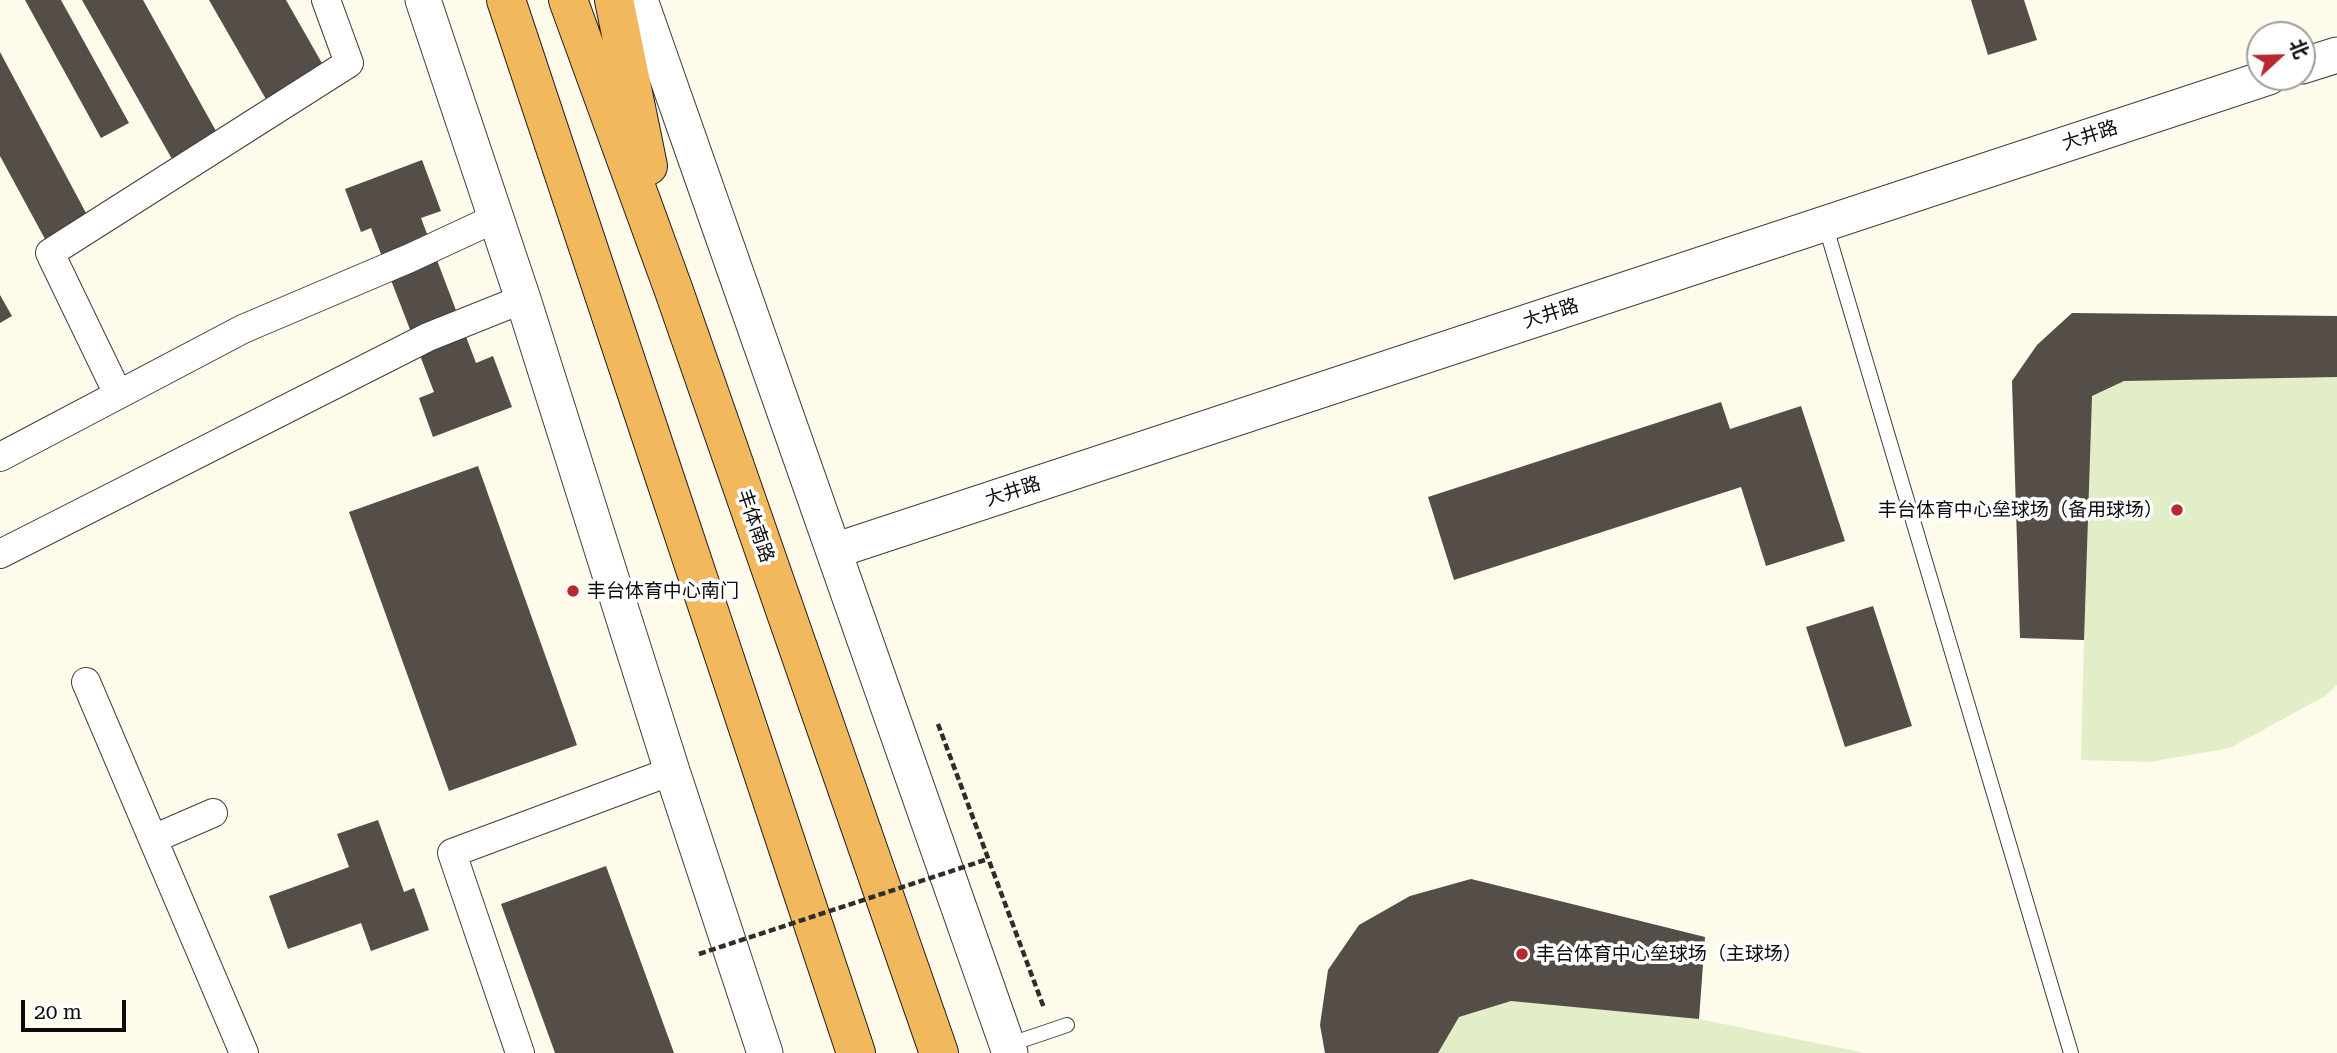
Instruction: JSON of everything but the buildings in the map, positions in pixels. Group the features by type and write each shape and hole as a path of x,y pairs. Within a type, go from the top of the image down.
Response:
{"highway":[{"path":"494,0 536,88"},
{"path":"506,0 856,1053"},
{"name":"丰体南路","path":"568,0 674,291 939,1053"},
{"path":"614,0 674,291"}],"street":[{"path":"118,394 50,253 349,63 326,0"},
{"path":"423,0 523,299 672,771 765,1053"},
{"path":"640,0 1008,1049"},
{"path":"2316,62 2337,55"},
{"name":"大井路","path":"834,551 2246,85"},
{"path":"0,457 243,328 410,258 496,218"},
{"path":"0,554 428,337 523,299"},
{"path":"86,682 244,1053"},
{"path":"520,1053 452,853 672,771"},
{"path":"153,839 213,813"}],"lane":[{"path":"1825,224 2071,1053"},
{"path":"1008,1049 1067,1025"}],"path":[{"path":"937,724 1024,955"},
{"path":"699,954 988,859"}],"green space":[{"name":"丰台体育中心垒球场（备用球场）","path":"2072,313 2337,316 2337,685 2325,696 2230,748 2150,762 2081,760 2084,640 2020,638 2012,381 2037,345"},
{"name":"丰台体育中心垒球场（主球场）","path":"1471,879 1705,937 1699,1019 1865,1053 1325,1053 1320,1025 1328,970 1359,925 1410,896"}],"place":[{"name":"丰台体育中心垒球场（备用球场）","path":"2177,510"},
{"name":"丰台体育中心南门","path":"573,591"},
{"name":"丰台体育中心垒球场（主球场）","path":"1522,954"}]}
